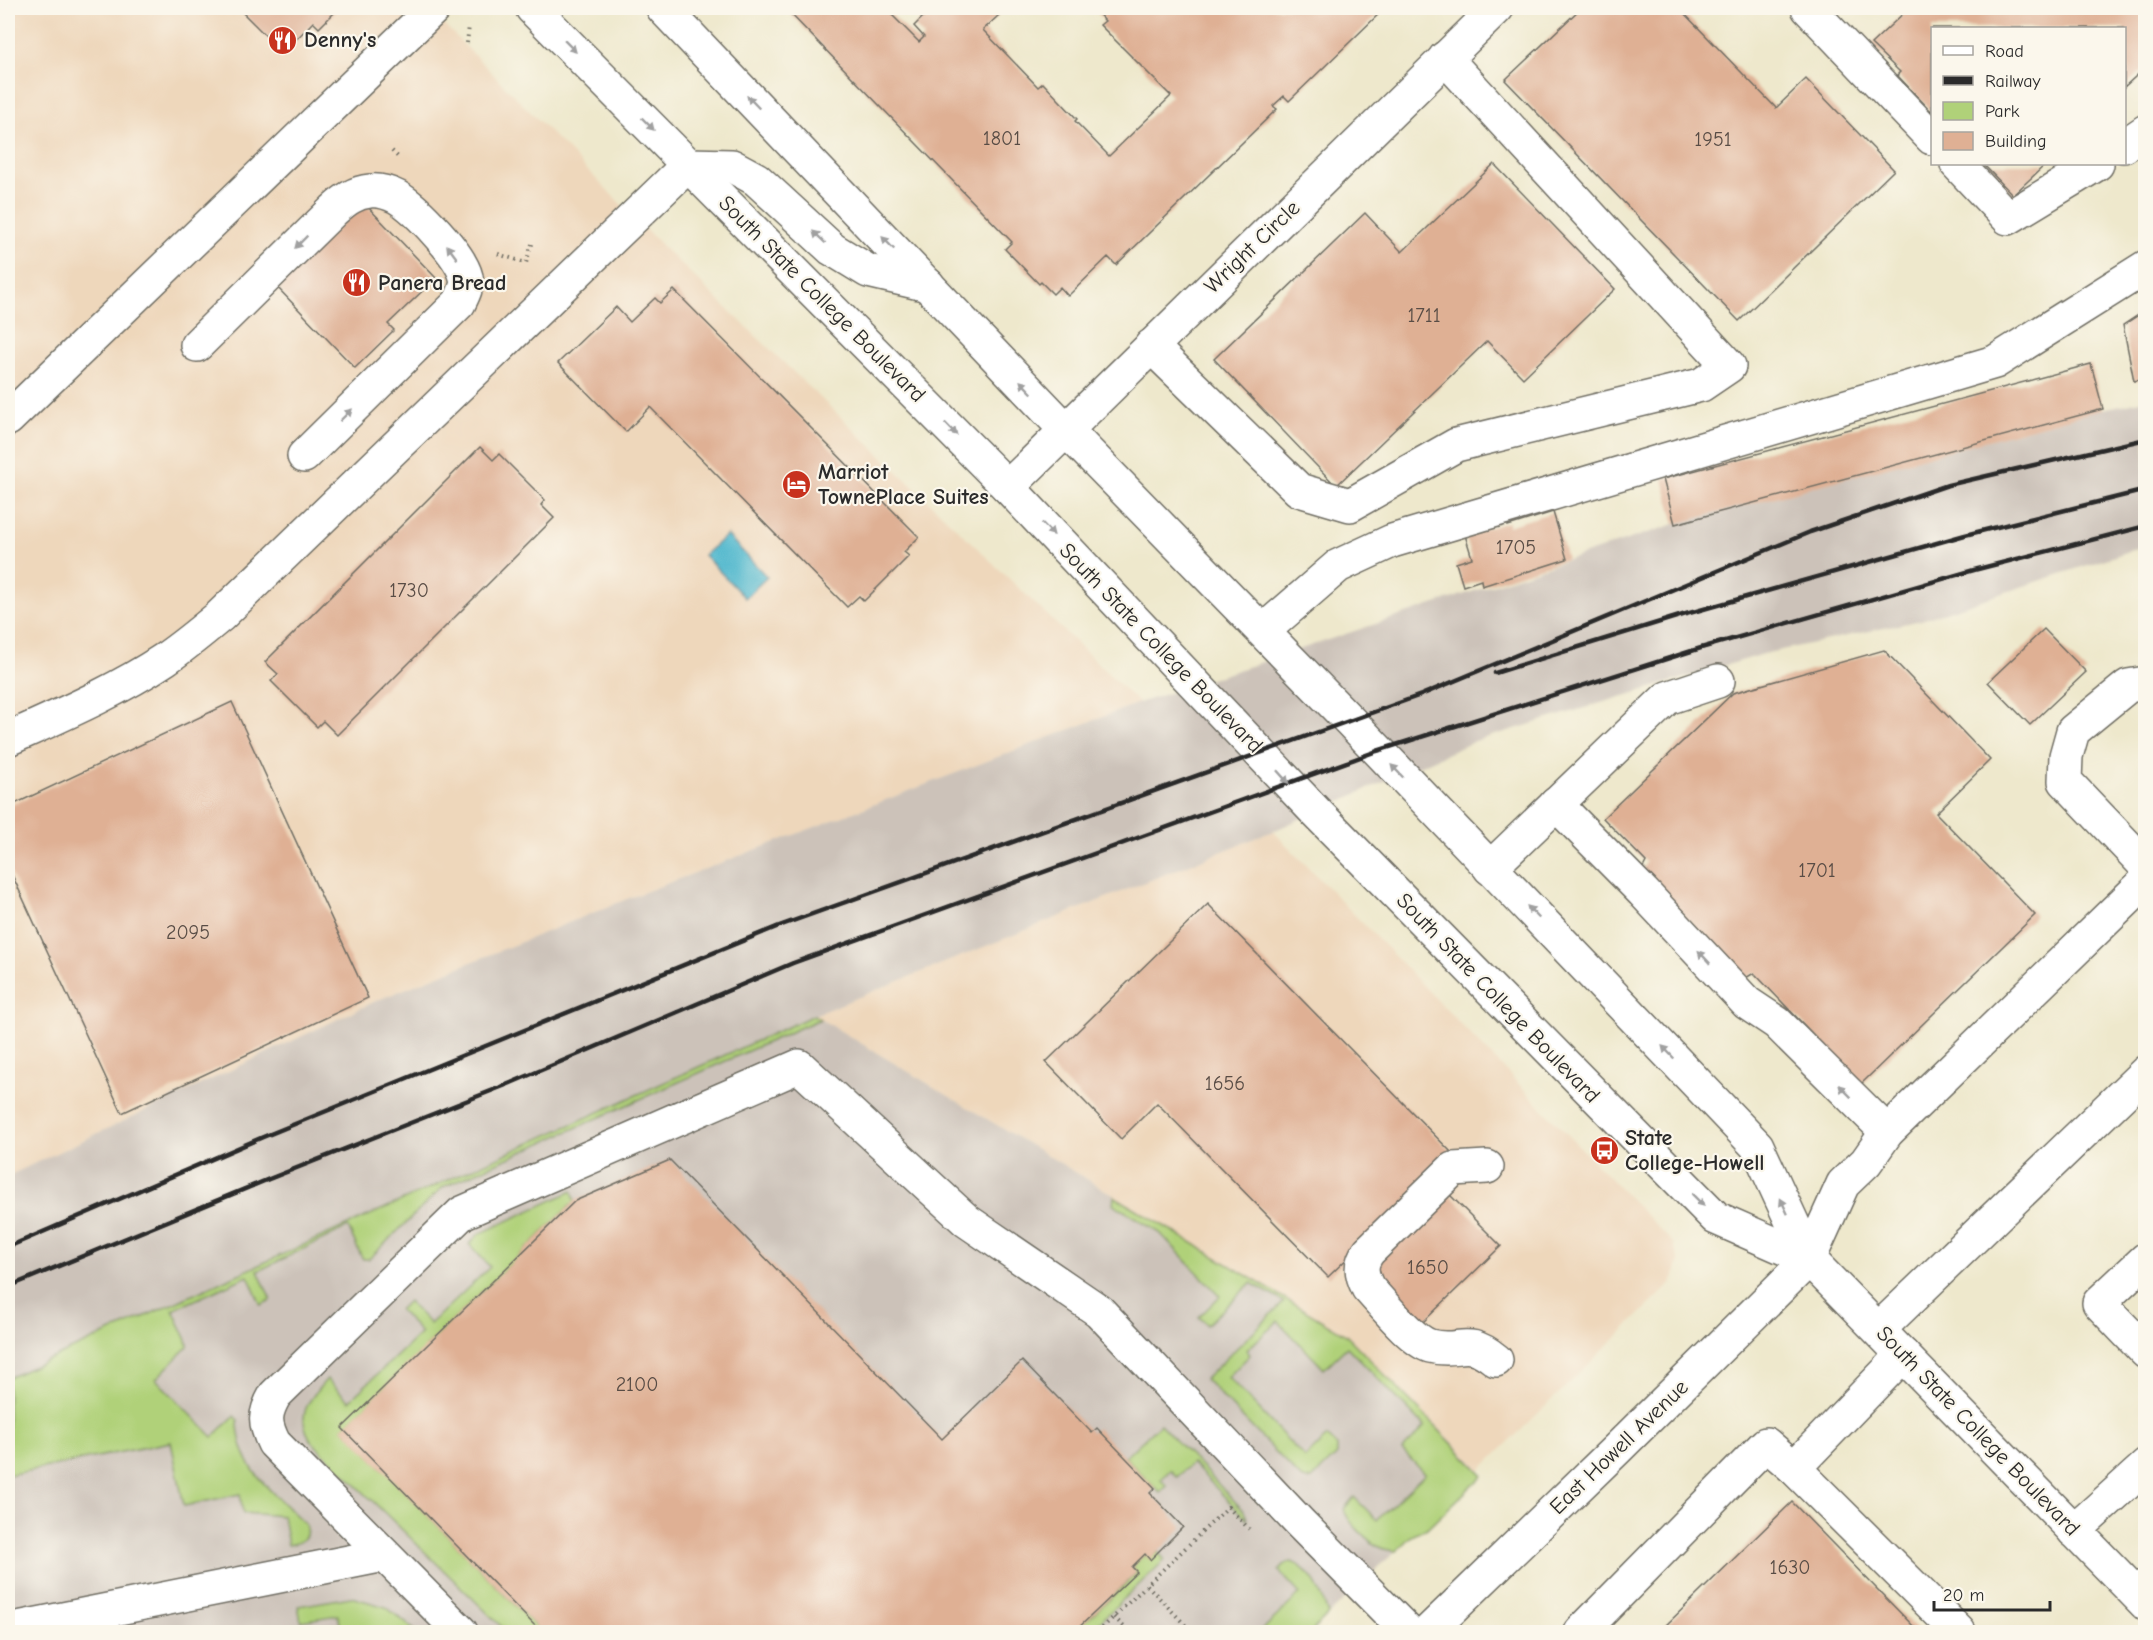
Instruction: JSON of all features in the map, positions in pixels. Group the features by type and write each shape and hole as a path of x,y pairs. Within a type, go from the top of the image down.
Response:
{"main road":[{"path":"8,419 434,8"},
{"name":"South State College Boulevard","path":"532,8 1008,487 1309,805 1716,1218 1809,1259"},
{"name":"South State College Boulevard","path":"663,8 1066,430 1263,631 1757,1146 1809,1259 2145,1604"},
{"name":"Wright Circle","path":"1008,487 1497,8"},
{"path":"1808,8 1931,137"},
{"path":"1151,346 1299,490 1350,505 1456,445 1701,385 1729,366 1445,58"},
{"path":"2126,145 2145,131"},
{"path":"8,739 144,672 190,641 220,616 688,165 732,166 756,179 832,249 868,271 928,285"},
{"path":"1958,165 2008,218 2095,165"},
{"path":"197,345 347,199 370,190 396,196 411,207 462,266 466,289 459,303 304,456"},
{"path":"1263,631 1338,566 1392,541 1995,362 2145,267"},
{"path":"1490,868 1667,698 1718,681"},
{"path":"2145,683 2128,686 2073,731 2066,756 2065,781 2145,866"},
{"path":"1556,804 1643,892 1747,1003 1777,1023 1887,1132"},
{"path":"1809,1259 1843,1184 1866,1162 1887,1132 2145,881"},
{"path":"461,1632 274,1443 268,1431 266,1412 274,1395 462,1214 799,1066 967,1221 1099,1311 1408,1632"},
{"path":"1879,1329 2145,1072"},
{"path":"1487,1167 1453,1169 1369,1251 1361,1268 1368,1288 1422,1342 1442,1347 1471,1345 1484,1350 1496,1360"},
{"name":"East Howell Avenue","path":"1428,1632 1809,1259"},
{"path":"2145,1259 2099,1304 2145,1352"},
{"path":"1794,1468 1904,1355"},
{"path":"1581,1632 1766,1444 1794,1468 1959,1632"},
{"path":"2074,1531 2145,1466"},
{"path":"8,1630 384,1555"}],"path":[{"path":"467,43 469,26"},
{"path":"1098,1632 1228,1507 1249,1529"},
{"path":"1147,1585 1189,1629"},
{"path":"1114,1617 1129,1632"}],"shaded area":[{"path":"8,8 428,8 665,249 1139,703 632,897 378,1000 8,1176"},
{"path":"2145,400 2145,546 1921,620 1767,653 1475,741 1273,831 814,1015 1346,1335 1480,1470 1311,1632 8,1632 8,1176 378,1000 632,897 1139,703 1675,524 2103,409"},
{"path":"1273,831 1673,1243 1679,1262 1671,1284 1480,1470 1346,1335 814,1015"}],"green space":[{"path":"814,1015 820,1019 443,1187 369,1259 363,1259 361,1256 348,1227 258,1271 271,1300 261,1305 248,1276 173,1310 188,1346 156,1379 213,1437 234,1416 238,1420 244,1452 251,1466 270,1490 305,1524 306,1536 301,1541 288,1545 283,1516 243,1513 240,1494 184,1506 171,1442 8,1475 8,1378"},
{"path":"572,1191 575,1201 343,1428 541,1632 507,1632 314,1444 304,1426 304,1418 309,1402 327,1379 349,1401 421,1333 399,1310 408,1301 430,1324 490,1267 469,1244 479,1234"},
{"path":"1114,1196 1346,1335 1483,1475 1429,1527 1410,1537 1396,1551 1383,1549 1376,1545 1359,1531 1344,1509 1354,1497 1377,1520 1425,1474 1402,1450 1425,1427 1347,1347 1324,1369 1278,1321 1247,1350 1250,1355 1228,1377 1305,1458 1327,1437 1337,1446 1337,1455 1312,1479 1301,1478 1205,1379 1284,1302 1251,1283 1207,1325 1199,1317 1220,1296 1160,1233 1113,1204"},
{"path":"1160,1424 1244,1511 1248,1521 1192,1463 1177,1477 1170,1470 1161,1480 1167,1486 1160,1493 1125,1457"},
{"path":"1158,1552 1165,1560 1089,1632 1074,1632 1137,1573 1132,1567 1145,1554 1150,1559"},
{"path":"1292,1562 1311,1577 1320,1592 1328,1615 1314,1629 1314,1632 1260,1632 1300,1594 1279,1571 1287,1563"},
{"path":"351,1597 386,1607 417,1632 342,1632 338,1615 301,1621 298,1606"}],"water":[{"path":"727,535 767,577 745,598 704,555"}],"building":[{"name":"Denny's","path":"238,8 339,8 319,28 313,22 283,53"},
{"path":"785,8 885,8 919,42 924,37 914,26 932,8 992,8 999,15 983,30 1038,87 1043,83 1109,156 1171,96 1100,25 1105,21 1093,8 1385,8 1289,101 1284,96 1273,106 1277,109 1116,265 1108,257 1068,296 1060,287 1053,294 1041,282 1039,284 1005,249 1012,242"},
{"path":"1581,8 1679,8 1776,108 1806,79 1894,170 1739,321 1505,80"},
{"path":"1909,8 2146,8 2146,67 2126,85 2126,27 1931,27 1931,111 1897,75 1900,72 1871,44"},
{"path":"1494,164 1615,289 1523,378 1487,341 1336,486 1214,359 1365,213 1402,252"},
{"path":"1984,165 2045,165 2013,195"},
{"name":"Panera Bread","path":"364,203 436,278 388,324 394,330 355,368 277,287"},
{"name":"Marriot TownePlace Suites","path":"674,290 919,537 904,552 909,556 864,601 859,596 847,607 650,407 626,432 558,363 616,307 630,322 655,298 660,303"},
{"path":"2146,310 2146,378 2134,381 2123,325"},
{"path":"2091,364 2103,409 1675,524 1663,479"},
{"path":"480,447 493,460 499,454 545,500 541,505 554,518 337,735 323,721 317,727 271,681 278,674 265,662"},
{"path":"1553,512 1567,559 1482,586 1481,580 1463,586 1456,563 1472,558 1465,535 1508,522 1508,526"},
{"path":"2044,629 2086,672 2030,725 1988,682"},
{"path":"1884,650 1990,760 1936,813 2035,915 1861,1084 1754,973 1744,979 1641,872 1646,862 1603,818 1733,693"},
{"path":"232,702 368,998 122,1113 8,866 8,807"},
{"path":"1208,904 1454,1155 1328,1277 1157,1103 1121,1139 1046,1062"},
{"path":"670,1160 942,1439 1022,1361 1092,1433 1097,1428 1155,1488 1150,1493 1183,1527 1150,1560 1145,1554 1132,1567 1137,1572 1074,1632 541,1632 342,1428 575,1201"},
{"path":"1445,1190 1501,1246 1420,1325 1377,1278 1376,1256"},
{"path":"1792,1502 1919,1632 1659,1632"}],"railway":[{"path":"8,1247 263,1137 779,926 1421,695 1810,532 1948,485 2146,439"},
{"path":"1495,673 1686,614 1965,535 2146,490"},
{"path":"8,1287 269,1179 506,1085 793,963 1377,751 1701,648 1974,570 2146,526"}],"place":[{"name":"Denny's","path":"283,40"},
{"name":"Panera Bread","path":"357,283"},
{"name":"Marriot TownePlace Suites","path":"797,485"},
{"name":"State College-Howell","path":"1604,1151"}]}
